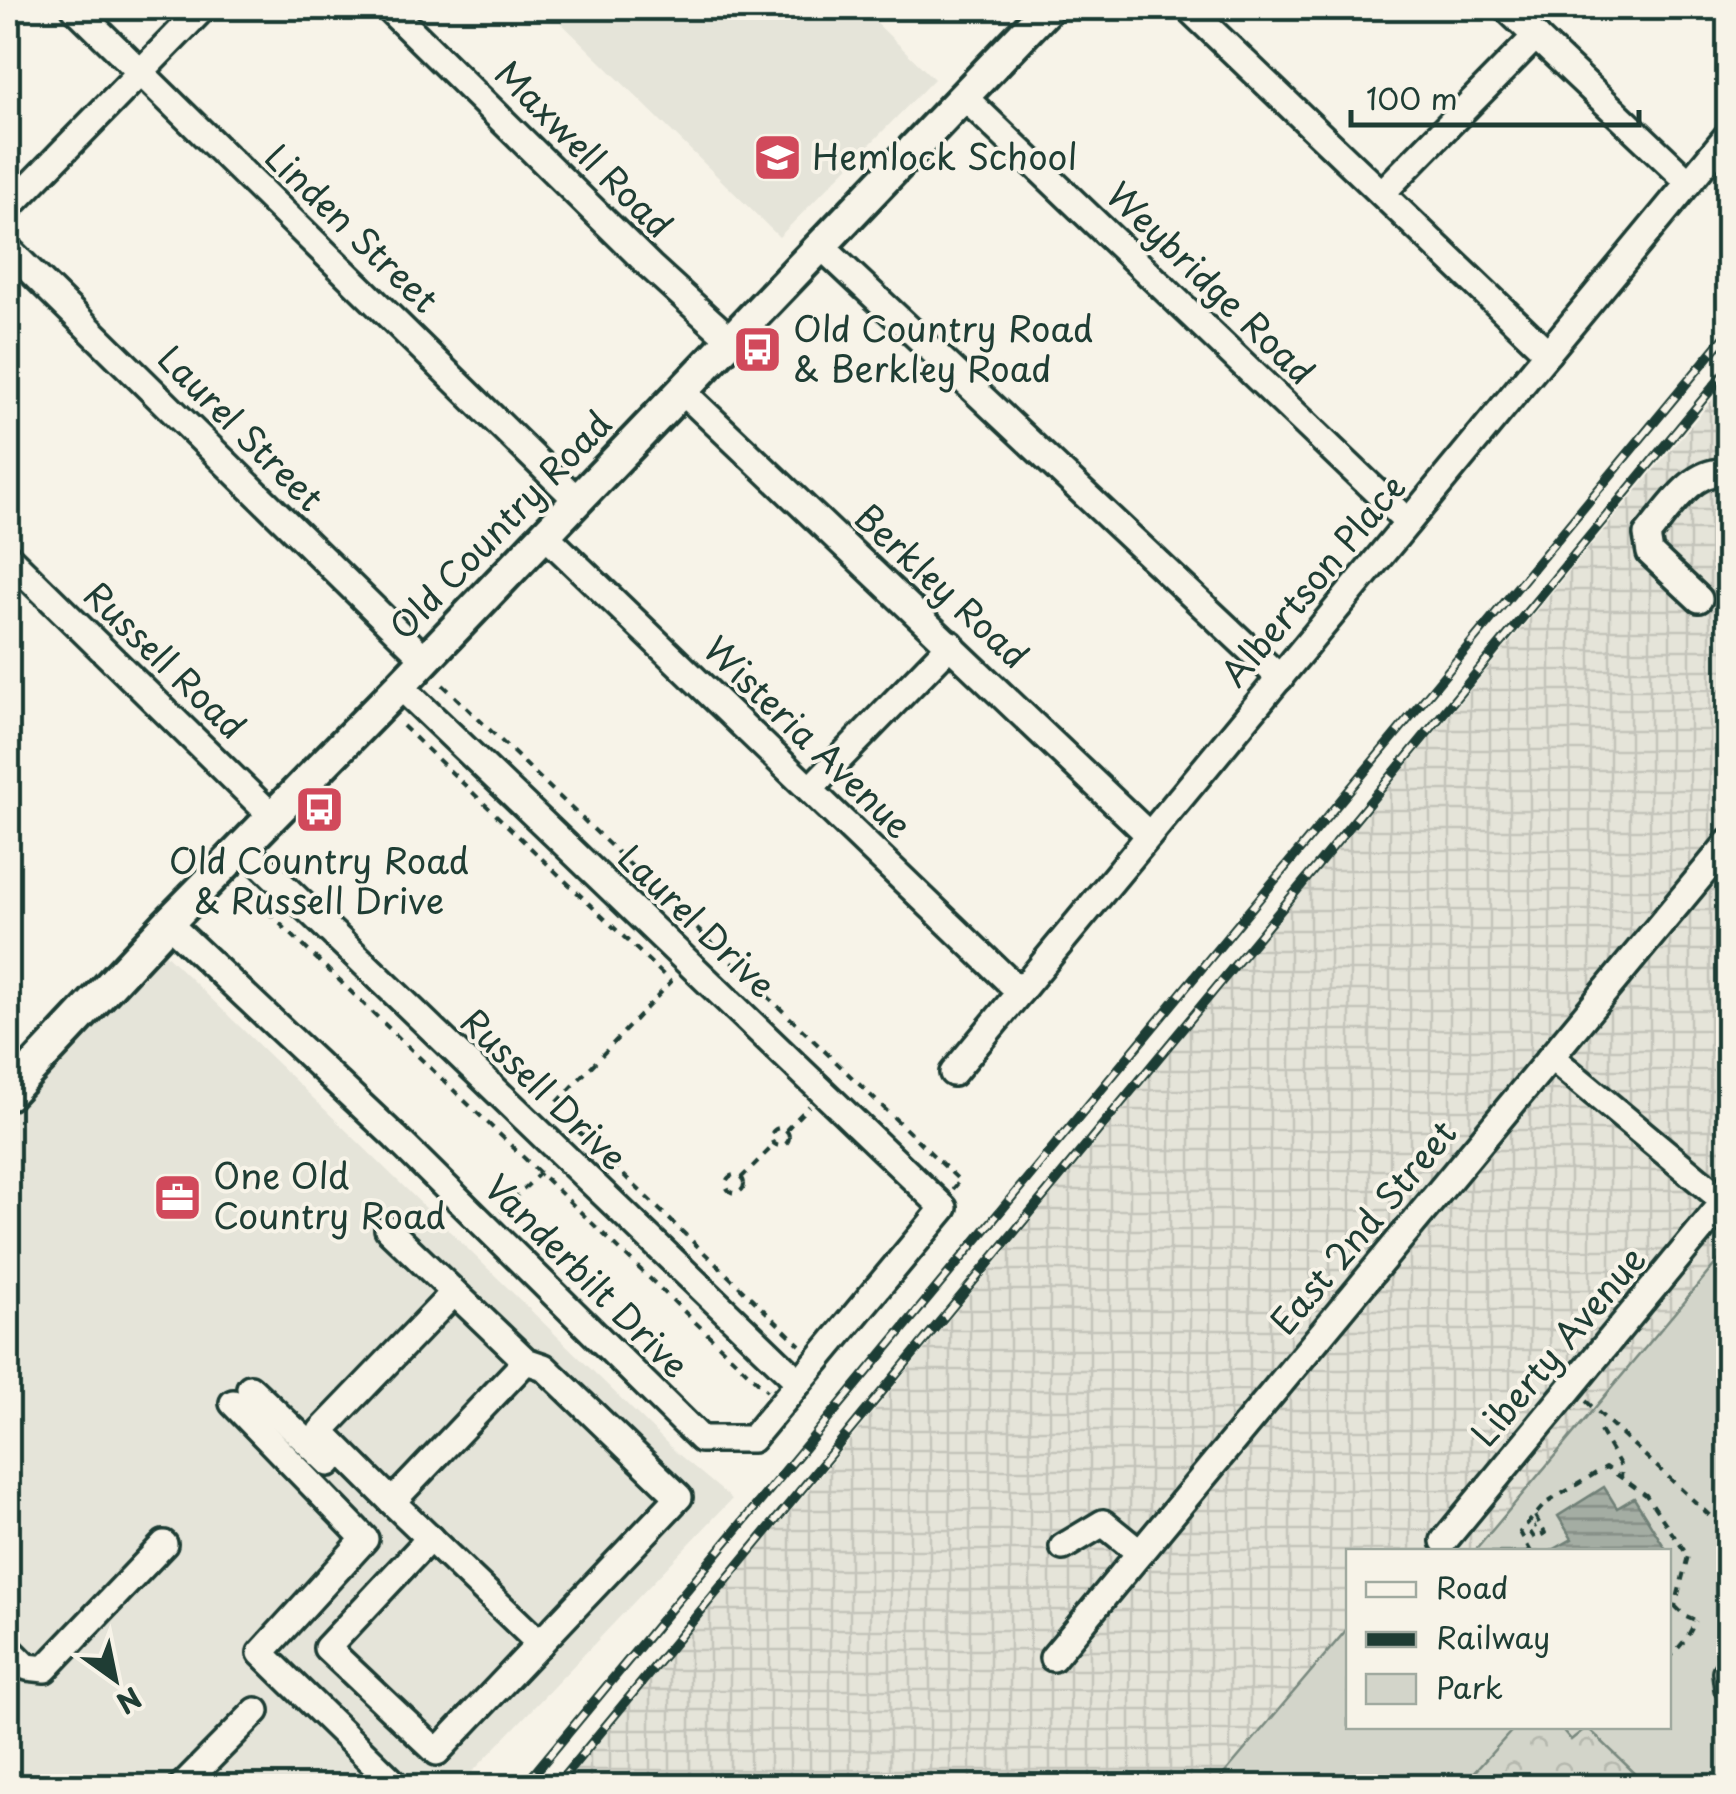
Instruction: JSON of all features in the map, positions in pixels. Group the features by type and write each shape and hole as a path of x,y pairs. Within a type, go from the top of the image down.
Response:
{"main road":[{"name":"Old Country Road","path":"8,1094 964,97 1033,12"}],"street":[{"name":"Linden Street","path":"75,8 578,501"},
{"path":"8,208 204,8"},
{"name":"Maxwell Road","path":"388,8 650,266 731,340"},
{"path":"1188,8 1548,353"},
{"path":"1506,8 1689,182"},
{"path":"1382,193 1536,36"},
{"name":"Weybridge Road","path":"964,97 1408,522"},
{"name":"Albertson Place","path":"953,1073 1728,135"},
{"path":"821,246 1280,678"},
{"name":"Laurel Street","path":"8,249 424,658"},
{"name":"Berkley Road","path":"682,391 1149,835"},
{"path":"1699,599 1650,553 1647,536 1703,475 1723,471 1728,474"},
{"name":"Wisteria Avenue","path":"545,535 1020,992"},
{"name":"Russell Road","path":"8,557 272,816"},
{"path":"810,790 951,644"},
{"name":"Laurel Drive","path":"400,686 942,1206"},
{"name":"East 2nd Street","path":"1054,1658 1728,843"},
{"name":"Russell Drive","path":"242,846 798,1382"},
{"name":"Vanderbilt Drive","path":"168,923 701,1439 752,1439 798,1382"},
{"path":"1550,1057 1727,1200"},
{"name":"Liberty Avenue","path":"1444,1541 1727,1200"},
{"path":"798,1382 942,1206"},
{"path":"430,1538 327,1648 436,1752 679,1497 544,1367 526,1361 392,1224 480,1299"},
{"path":"445,1302 321,1432 540,1644"},
{"path":"392,1502 526,1361"},
{"path":"242,1395 335,1469 357,1468"},
{"path":"242,1395 320,1468"},
{"path":"242,1395 365,1538 261,1653 397,1786"},
{"path":"1063,1547 1103,1523 1140,1553"},
{"path":"8,1648 27,1667 45,1669 164,1544"},
{"path":"182,1786 256,1710"}],"path":[{"path":"443,684 960,1181 942,1206"},
{"path":"403,726 670,982 553,1107 810,1355"},
{"path":"245,890 772,1398"},
{"path":"786,1130 820,1090"},
{"path":"741,1178 775,1144 786,1143 786,1130 778,1128 773,1132 775,1144"},
{"path":"493,1234 499,1215 540,1173"},
{"path":"1571,1387 1728,1529"},
{"path":"1600,1431 1622,1468 1621,1477"},
{"path":"1529,1549 1520,1532 1536,1519 1545,1504 1606,1467 1646,1495 1688,1556 1672,1606 1698,1622 1671,1656"},
{"path":"1536,1519 1544,1533 1535,1539 1529,1530 1536,1526 1538,1530"}],"shaded area":[{"name":"Hemlock School","path":"546,8 861,8 934,79 779,237"},
{"path":"1728,381 1728,1249 1476,1549 1346,1549 1346,1630 1214,1786 556,1786 813,1485"},
{"path":"152,941 677,1453 732,1499 459,1786 8,1786 8,1095"},
{"path":"1604,1487 1617,1508 1634,1498 1666,1549 1554,1549 1572,1539 1558,1516"}],"green space":[{"path":"1728,1249 1728,1786 1648,1786 1588,1729 1671,1729 1671,1549 1477,1549"},
{"path":"1346,1630 1346,1729 1514,1729 1462,1786 1214,1786"},
{"path":"1513,1729 1562,1729 1571,1740 1589,1729 1648,1786 1462,1786"},
{"path":"1562,1729 1586,1729 1571,1740"}],"railway":[{"path":"524,1786 1728,333"},
{"path":"556,1786 1728,369"}],"place":[{"name":"Hemlock School","path":"777,158"},
{"name":"Old Country Road & Berkley Road","path":"758,350"},
{"name":"Old Country Road & Russell Drive","path":"319,810"},
{"name":"One Old Country Road","path":"178,1197"}]}
